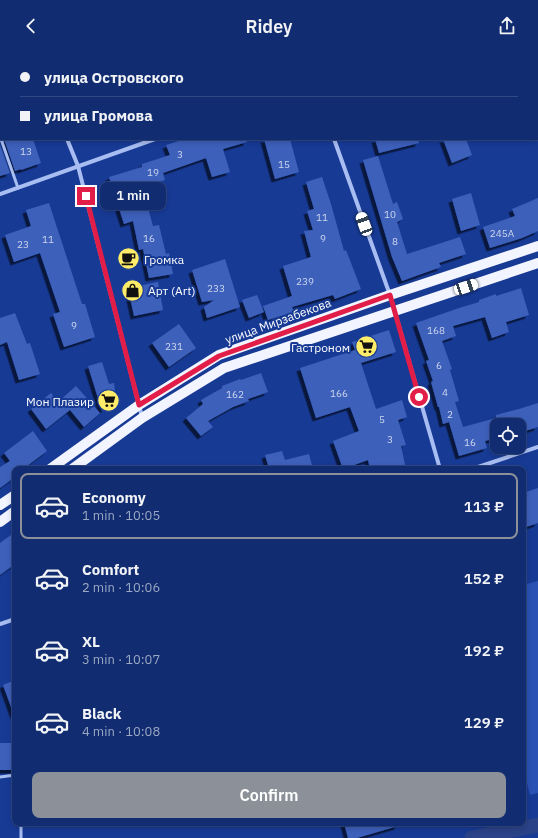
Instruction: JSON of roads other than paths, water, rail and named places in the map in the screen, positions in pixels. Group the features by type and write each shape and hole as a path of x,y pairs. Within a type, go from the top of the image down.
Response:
{"main road":[{"name":"улица Мирзабекова","path":"54,466 139,405 219,356 390,295 538,246"},
{"path":"76,466 142,418 224,368 538,263"},
{"path":"0,505 12,497"},
{"path":"0,522 12,513"}],"street":[{"path":"67,140 78,166 142,418"},
{"path":"0,194 152,140"},
{"path":"334,140 390,295 439,466"},
{"path":"481,466 538,447"},
{"path":"0,624 12,620"}],"lane":[{"path":"2,140 18,188"},
{"path":"0,778 12,776"},
{"path":"21,826 21,838"}],"waterway":[{"path":"472,838 538,825"}],"place":[{"name":"Громка","path":"128,259"},
{"name":"Арт (Art)","path":"132,290"},
{"name":"Гастроном","path":"366,347"},
{"name":"Мон Плазир","path":"109,401"}]}
